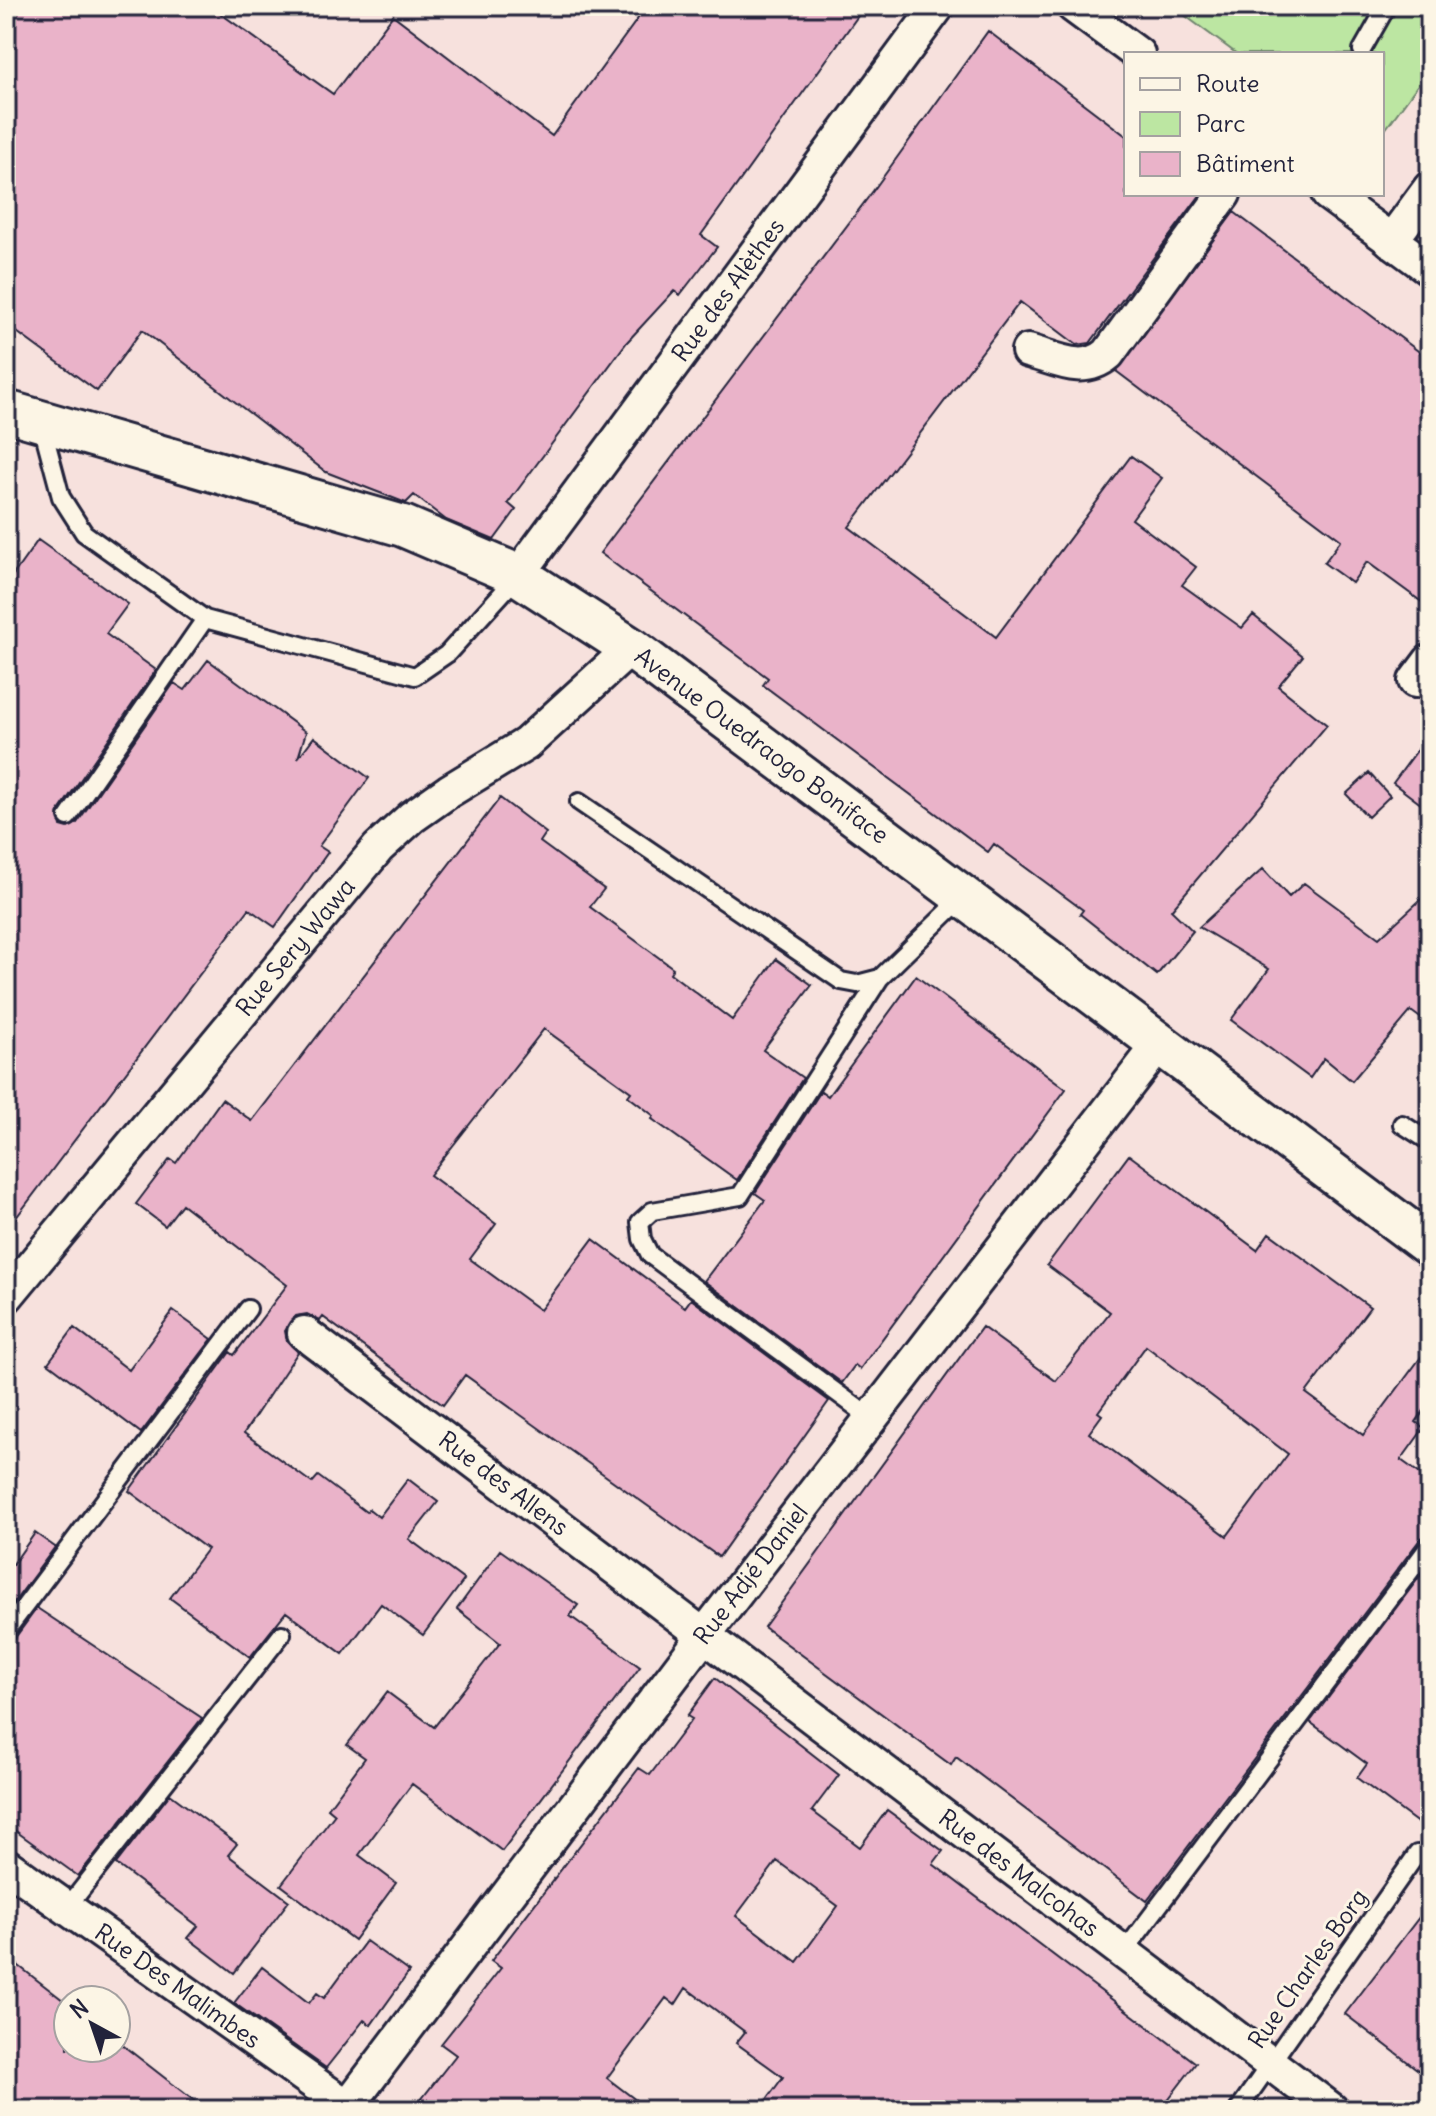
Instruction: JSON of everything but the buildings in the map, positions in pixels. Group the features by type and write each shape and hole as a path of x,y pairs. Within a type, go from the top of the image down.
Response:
{"street":[{"name":"Rue des Alèthes","path":"518,575 938,6"},
{"path":"1073,6 1135,52"},
{"path":"1391,241 1430,188"},
{"path":"1028,351 1084,367 1096,364 1108,354 1223,196"},
{"path":"1331,196 1430,269"},
{"name":"Avenue Ouedraogo Boniface","path":"23,416 403,526 518,575 631,648 1430,1246"},
{"name":"Rue Sery Wawa","path":"11,1283 378,848 437,799 526,744 631,648"},
{"name":"Rue Adjé Daniel","path":"346,2108 705,1634 1161,1042"},
{"name":"Rue des Allens","path":"304,1333 705,1634"},
{"name":"Rue des Malcohas","path":"705,1634 1332,2110"},
{"name":"Rue Des Malimbes","path":"6,1865 346,2108"}],"lane":[{"path":"1362,50 1387,6"},
{"path":"23,416 61,497 84,533 205,619 415,676 447,654 518,575"},
{"path":"68,817 205,619"},
{"path":"579,802 841,981 857,984 880,978"},
{"path":"871,1418 650,1255 642,1239 640,1222 652,1211 740,1196 880,978 964,895"},
{"path":"1402,1124 1430,1142"},
{"path":"6,1631 248,1309"},
{"path":"1124,1952 1430,1545"},
{"path":"67,1908 282,1634"},
{"name":"Rue Charles Borg","path":"1238,2110 1417,1854"}],"green space":[{"path":"1172,6 1430,6 1430,68 1384,131 1384,52 1234,52"}]}
